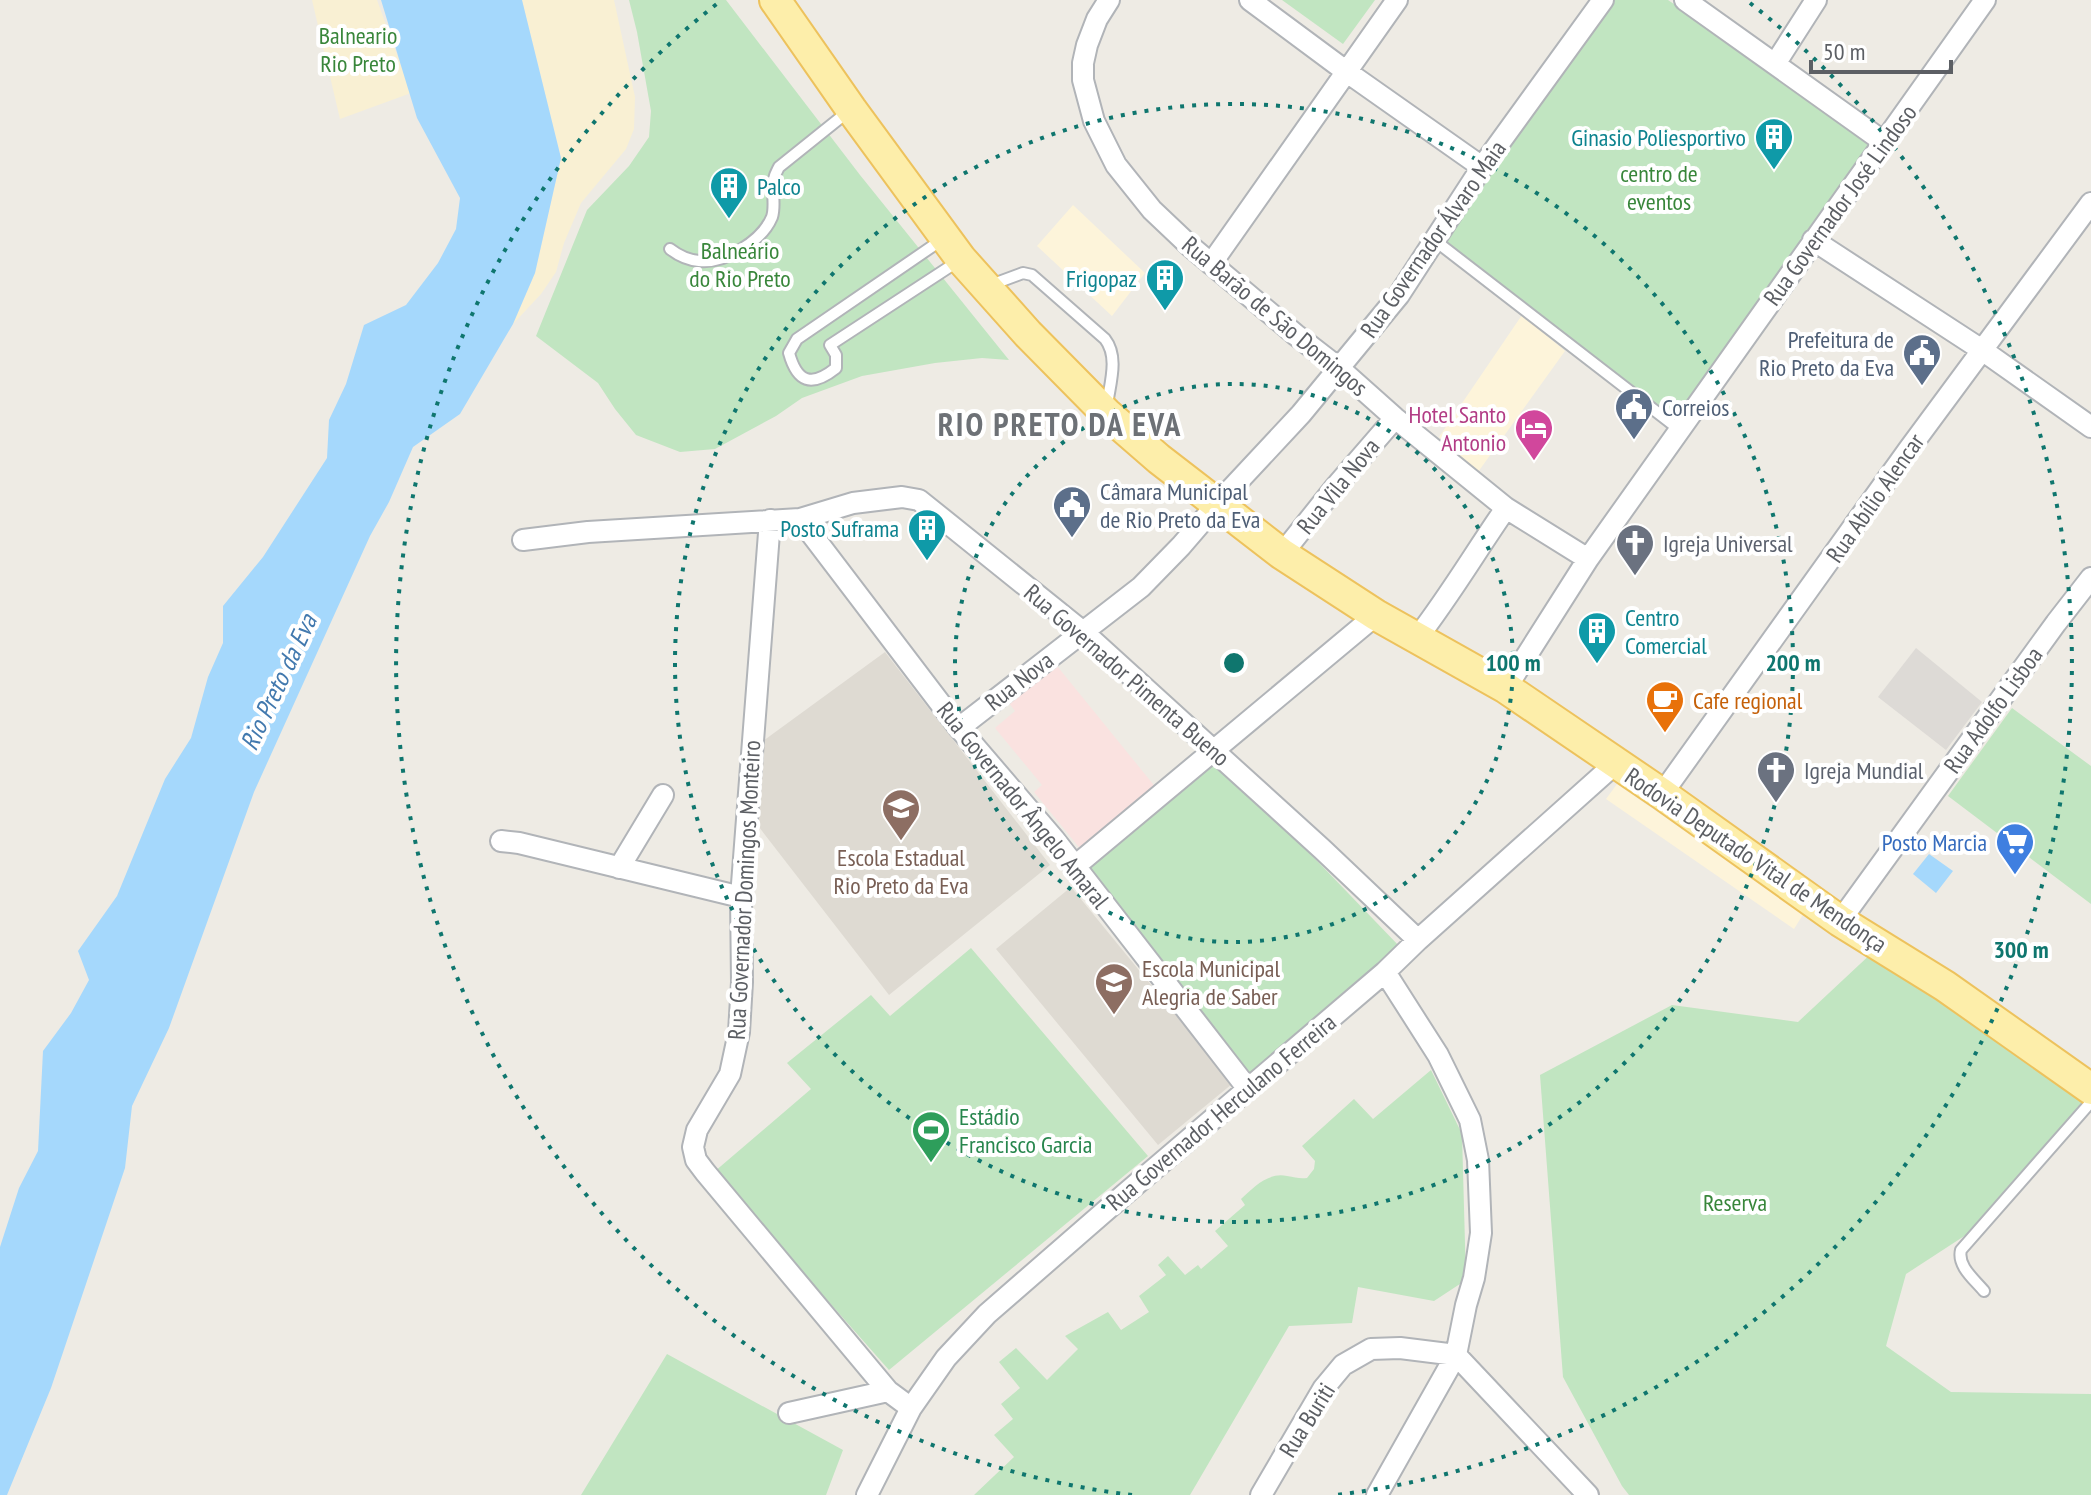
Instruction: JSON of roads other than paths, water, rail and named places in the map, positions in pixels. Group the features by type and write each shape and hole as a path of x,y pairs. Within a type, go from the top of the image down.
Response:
{"main road":[{"name":"Rodovia Deputado Vital de Mendonça","path":"775,0 953,248 1028,334 1106,413 1159,459 1282,554 1376,615 1506,688 1840,921 1945,986 2090,1090"}],"street":[{"name":"Rua Barão de São Domingos","path":"1109,0 1097,19 1087,45 1083,80 1094,121 1116,165 1152,210 1211,264 1506,508 1588,559"},
{"path":"1250,0 1482,167"},
{"path":"1211,264 1397,0"},
{"name":"Rua Governador Álvaro Maia","path":"1218,503 1280,439 1399,295 1482,167 1603,0"},
{"path":"1685,0 1884,142"},
{"path":"1775,64 1816,0"},
{"name":"Rua Governador José Lindoso","path":"1506,688 1588,559 1985,0"},
{"name":"Rua Abílio Alencar","path":"1662,794 2091,203"},
{"path":"1813,240 1982,350 2091,427"},
{"name":"Rua Vila Nova","path":"1282,554 1395,418"},
{"name":"Rua Governador Pimenta Bueno","path":"523,540 588,532 800,519 853,503 902,497 919,500 1082,631 1418,940"},
{"name":"Rua Nova","path":"959,728 1141,587 1218,503"},
{"path":"1417,638 1506,508"},
{"name":"Rua Governador Ângelo Amaral","path":"800,519 959,728 1054,839 1248,1089"},
{"name":"Rua Governador Domingos Monteiro","path":"770,520 741,897 739,1032 730,1074 697,1130 693,1147 696,1160 888,1391 911,1408"},
{"name":"Rua Adolfo Lisboa","path":"1840,921 2091,578"},
{"path":"1074,867 1376,615"},
{"name":"Rua Governador Herculano Ferreira","path":"867,1495 911,1408 946,1358 987,1314 1385,972 1616,763"},
{"path":"619,868 663,795"},
{"path":"501,841 741,897"},
{"path":"1377,1495 1456,1355 1481,1233 1478,1160 1470,1120 1438,1055 1385,972"},
{"name":"Rua Buriti","path":"1261,1495 1323,1389 1343,1365 1371,1349 1400,1348 1456,1355"},
{"path":"1456,1355 1588,1495"},
{"path":"789,1413 888,1391"}],"lane":[{"path":"670,249 682,258 701,262 721,259 756,238 767,228 774,213 774,178 779,167 851,109"},
{"path":"1433,239 1680,430"},
{"path":"953,248 830,345 836,355 836,368 822,379 806,379 794,370 789,353 797,339 953,248"},
{"path":"986,286 1023,273 1032,275 1105,339 1113,358 1106,413"},
{"path":"1984,1291 1961,1263 1961,1250 2090,1090"}],"water":[{"name":"Rio Preto da Eva","path":"381,0 522,0 561,158 535,273 513,324 460,414 413,447 254,792 169,1028 132,1106 125,1168 51,1388 7,1495 0,1495 0,1247 19,1188 38,1151 43,1051 71,1013 89,980 78,951 117,896 165,779 191,738 208,677 223,643 223,606 263,557 327,458 329,420 346,384 364,325 406,305 438,263 456,229 460,198 417,118"},
{"path":"1929,854 1953,871 1936,893 1913,874"}],"place":[{"name":"Ginasio Poliesportivo","path":"1774,171"},
{"name":"Palco","path":"729,220"},
{"name":"Frigopaz","path":"1165,312"},
{"name":"Prefeitura de Rio Preto da Eva","path":"1922,387"},
{"name":"Correios","path":"1634,441"},
{"name":"Hotel Santo Antonio","path":"1534,462"},
{"name":"Câmara Municipal de Rio Preto da Eva","path":"1072,539"},
{"name":"Posto Suframa","path":"927,562"},
{"name":"Igreja Universal","path":"1635,577"},
{"name":"Centro Comercial","path":"1597,665"},
{"name":"Cafe regional","path":"1665,734"},
{"name":"Igreja Mundial","path":"1776,804"},
{"name":"Escola Estadual Rio Preto da Eva","path":"901,842"},
{"name":"Posto Marcia","path":"2015,876"},
{"name":"Escola Municipal Alegria de Saber","path":"1114,1016"},
{"name":"Estádio Francisco Garcia","path":"931,1164"}],"district":[{"name":"RIO PRETO DA EVA","path":"1060,424"}],"park label":[{"name":"Balneario Rio Preto","path":"358,49"},
{"name":"centro de eventos","path":"1659,187"},
{"name":"Balneário do Rio Preto","path":"740,264"},
{"name":"Reserva","path":"1735,1202"}]}
